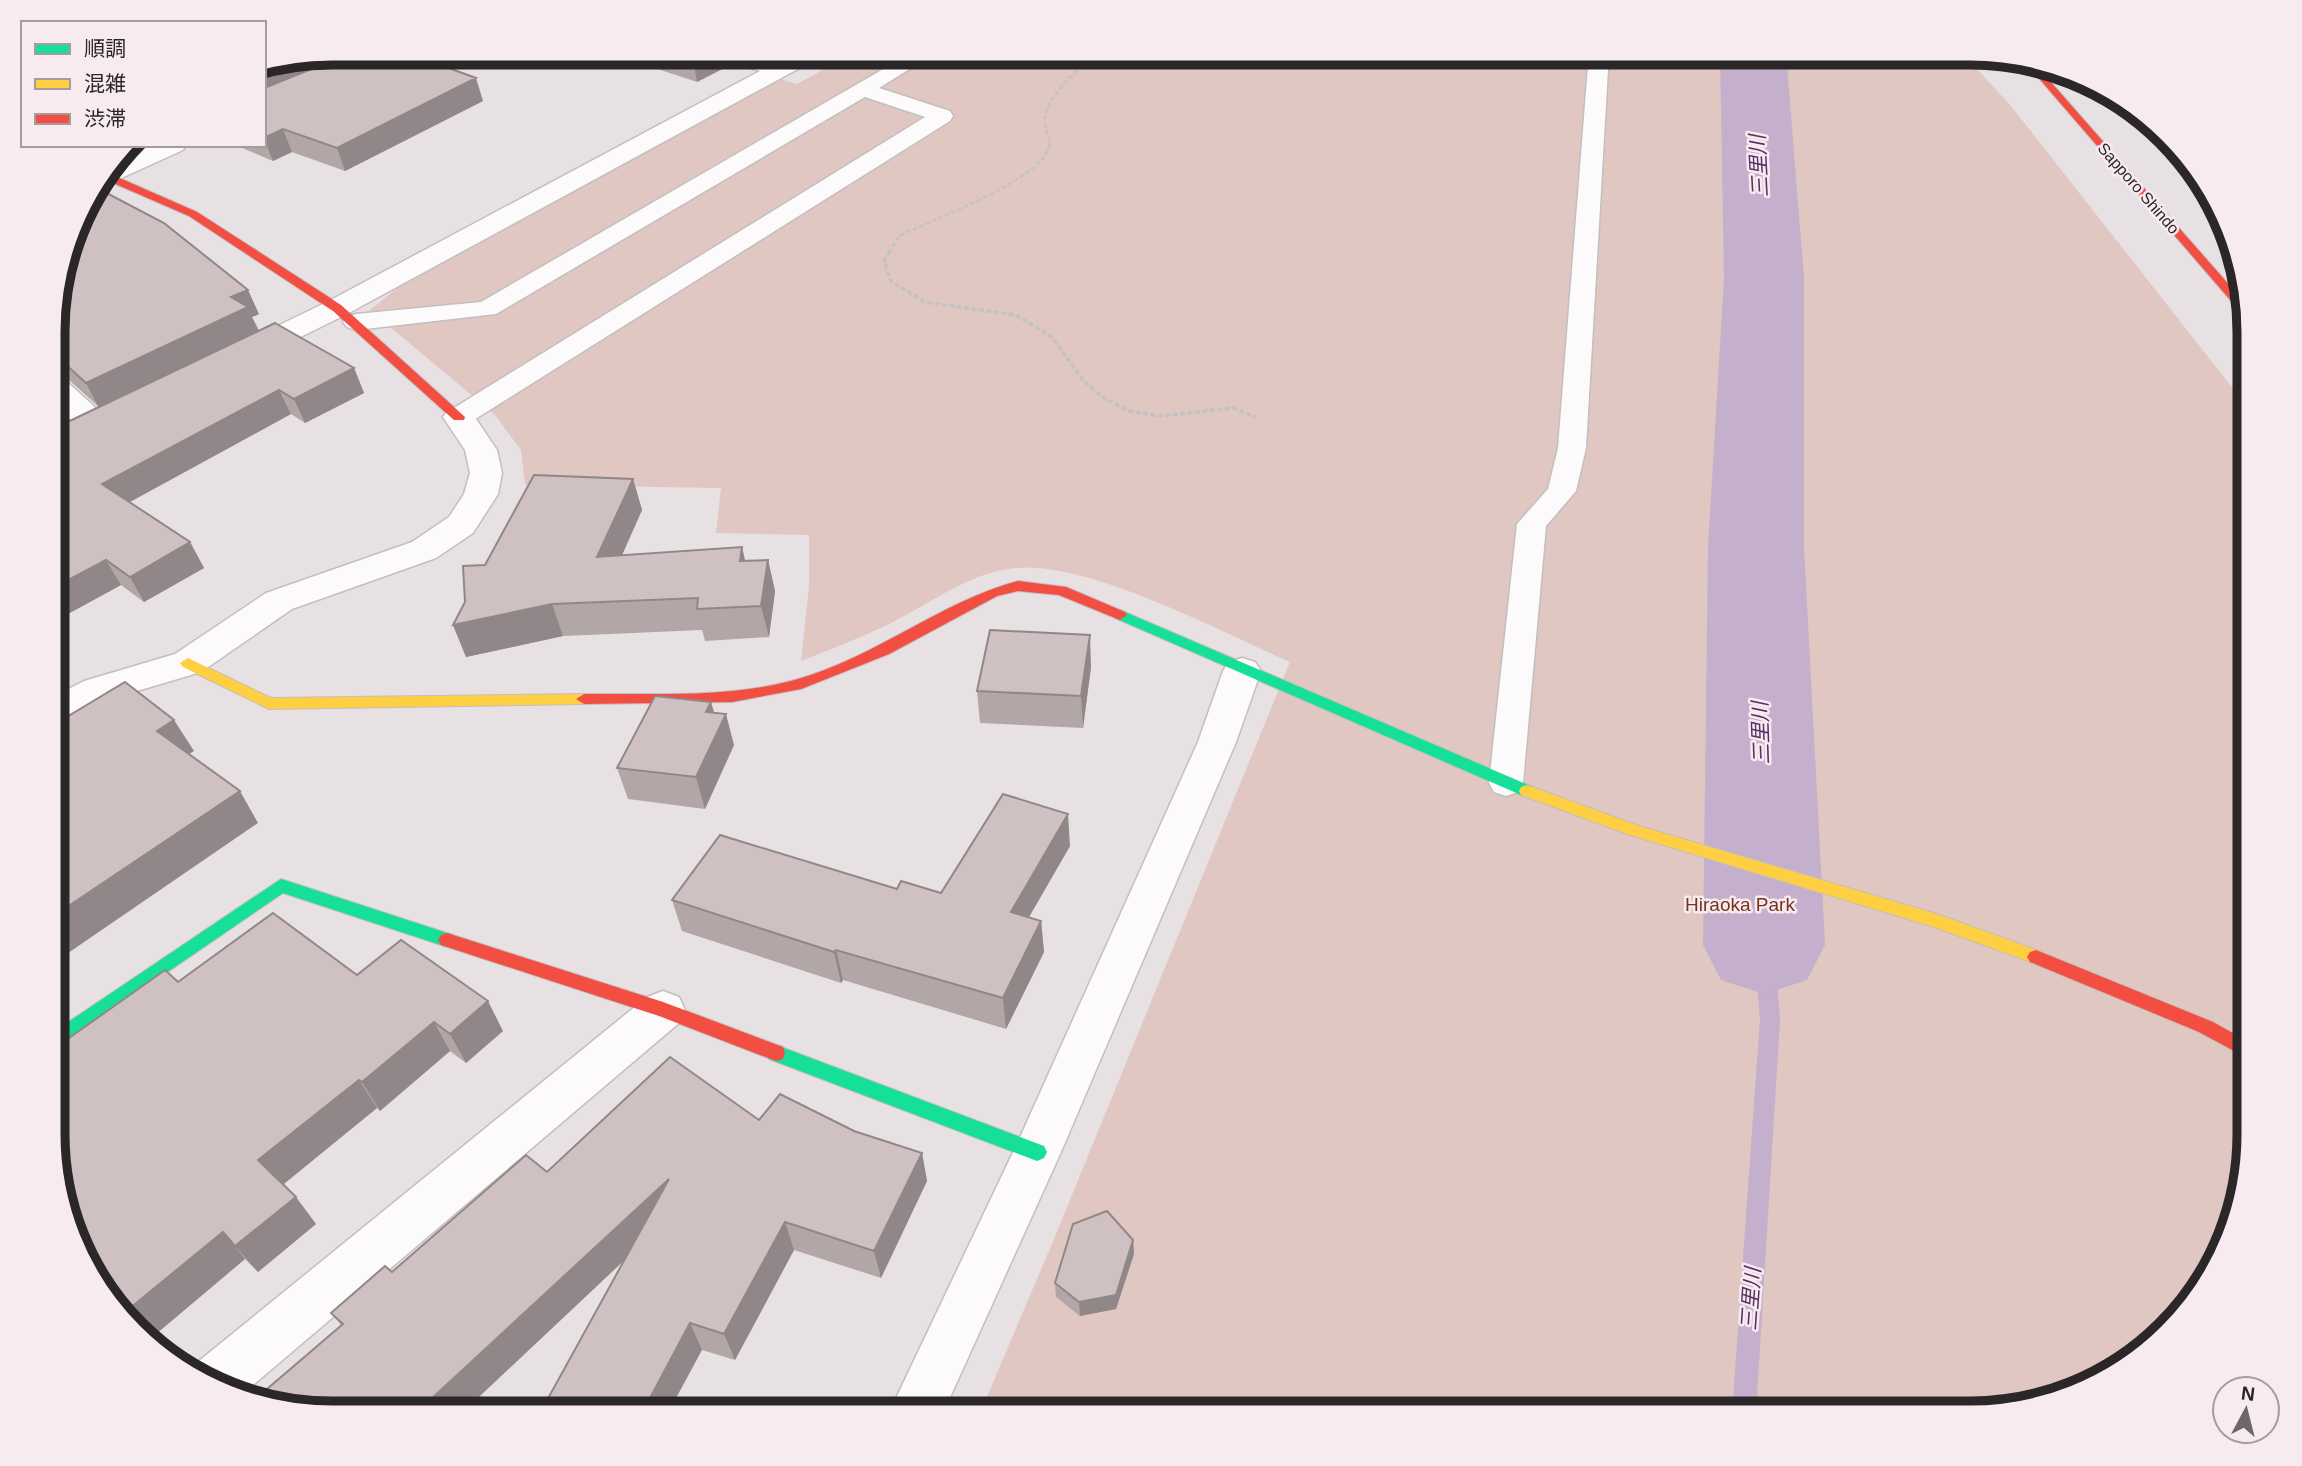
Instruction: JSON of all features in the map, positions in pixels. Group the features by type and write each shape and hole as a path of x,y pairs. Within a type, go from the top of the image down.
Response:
{"street":[{"path":"767,65 779,69"},
{"path":"216,367 346,315 786,65"},
{"name":"Sapporo Shindo","path":"2038,74 2235,298"},
{"path":"120,169 170,147"},
{"path":"65,708 97,690 188,663 279,601 424,550 461,525 481,494 486,473 481,450 458,417 346,315 193,214 114,178"},
{"path":"65,394 108,420 65,440"},
{"path":"188,663 269,704 733,697 801,684 884,650 955,610 1018,586 1061,590 1242,671 1506,783 1634,830 1850,893 1998,942 2206,1027 2237,1044"},
{"path":"922,1401 1037,1152 1217,742 1242,671"},
{"path":"65,1034 281,886 663,1010 1037,1152"},
{"path":"221,1377 663,1010"}],"lane":[{"path":"346,315 487,309 903,65"},
{"path":"1506,783 1521,611 1532,524 1562,491 1572,448 1598,65"},
{"path":"458,417 942,116 861,89"}],"path":[{"path":"1081,65 1050,103 1045,121 1050,142 1047,155 1020,179 899,236 884,261 891,281 925,302 1016,315 1052,337 1083,380 1101,397 1129,411 1160,416 1233,408 1256,417"}],"green space":[{"name":"Hiraoka Park","path":"832,65 1973,65 2011,106 2237,394 2237,1151 2228,1203 2217,1236 2201,1268 2171,1310 2133,1346 2088,1374 2039,1392 1987,1401 985,1401 1290,662 1192,617 1115,586 1078,575 1044,569 1015,568 980,576 885,626 801,661 809,587 809,535 716,533 721,488 525,485 521,450 495,415 370,310 400,286 777,78 797,84"}],"building":[{"path":"322,65 440,65 476,78 337,148 283,129 266,137 266,87"},
{"path":"105,192 164,223 248,290 231,297 248,307 86,383 65,364 65,315 79,246"},
{"path":"275,323 354,368 294,399 279,390 102,484 190,542 130,577 106,560 65,582 65,423"},
{"path":"534,475 633,479 597,557 742,547 740,561 768,560 761,606 697,609 698,598 552,604 453,625 465,602 463,566 485,565"},
{"path":"990,630 1090,635 1081,696 977,691"},
{"path":"125,682 174,720 157,731 240,791 65,908 65,718"},
{"path":"655,696 711,702 706,712 726,714 696,777 617,768"},
{"path":"1003,794 1068,814 1011,912 1041,921 1003,998 836,950 834,952 672,900 720,835 897,889 901,881 941,893"},
{"path":"273,913 357,975 401,940 488,1001 450,1034 434,1022 362,1082 359,1080 258,1160 296,1197 235,1246 223,1232 130,1308 92,1252 74,1203 65,1151 65,1041 165,970 178,982"},
{"path":"670,1057 759,1120 780,1094 854,1131 922,1153 874,1251 785,1222 724,1334 690,1323 648,1401 547,1401 669,1179 429,1401 315,1401 263,1392 343,1324 331,1313 385,1266 392,1272 526,1155 547,1172"},
{"path":"1107,1211 1133,1240 1116,1295 1079,1302 1055,1283 1073,1224"}],"waterway":[{"name":"三里川","path":"1754,65 1764,278 1756,547 1764,945"},
{"name":"三里川","path":"1745,1401 1770,1019 1764,945"}],"traffic: fast":[{"path":"1120,615 1527,791"},
{"path":"65,1034 281,886 447,940"},
{"path":"776,1053 1037,1152"}],"traffic: slow":[{"path":"188,663 269,704 584,699"},
{"path":"1527,791 1633,830 1887,905 2036,957"}],"traffic: jam":[{"path":"2038,74 2235,298"},
{"path":"113,179 193,214 337,308 459,417"},
{"path":"584,699 732,697 801,684 884,650 992,593 1018,586 1061,590 1120,615"},
{"path":"447,940 663,1010 776,1053"},
{"path":"2036,957 2206,1027 2237,1044"}]}
